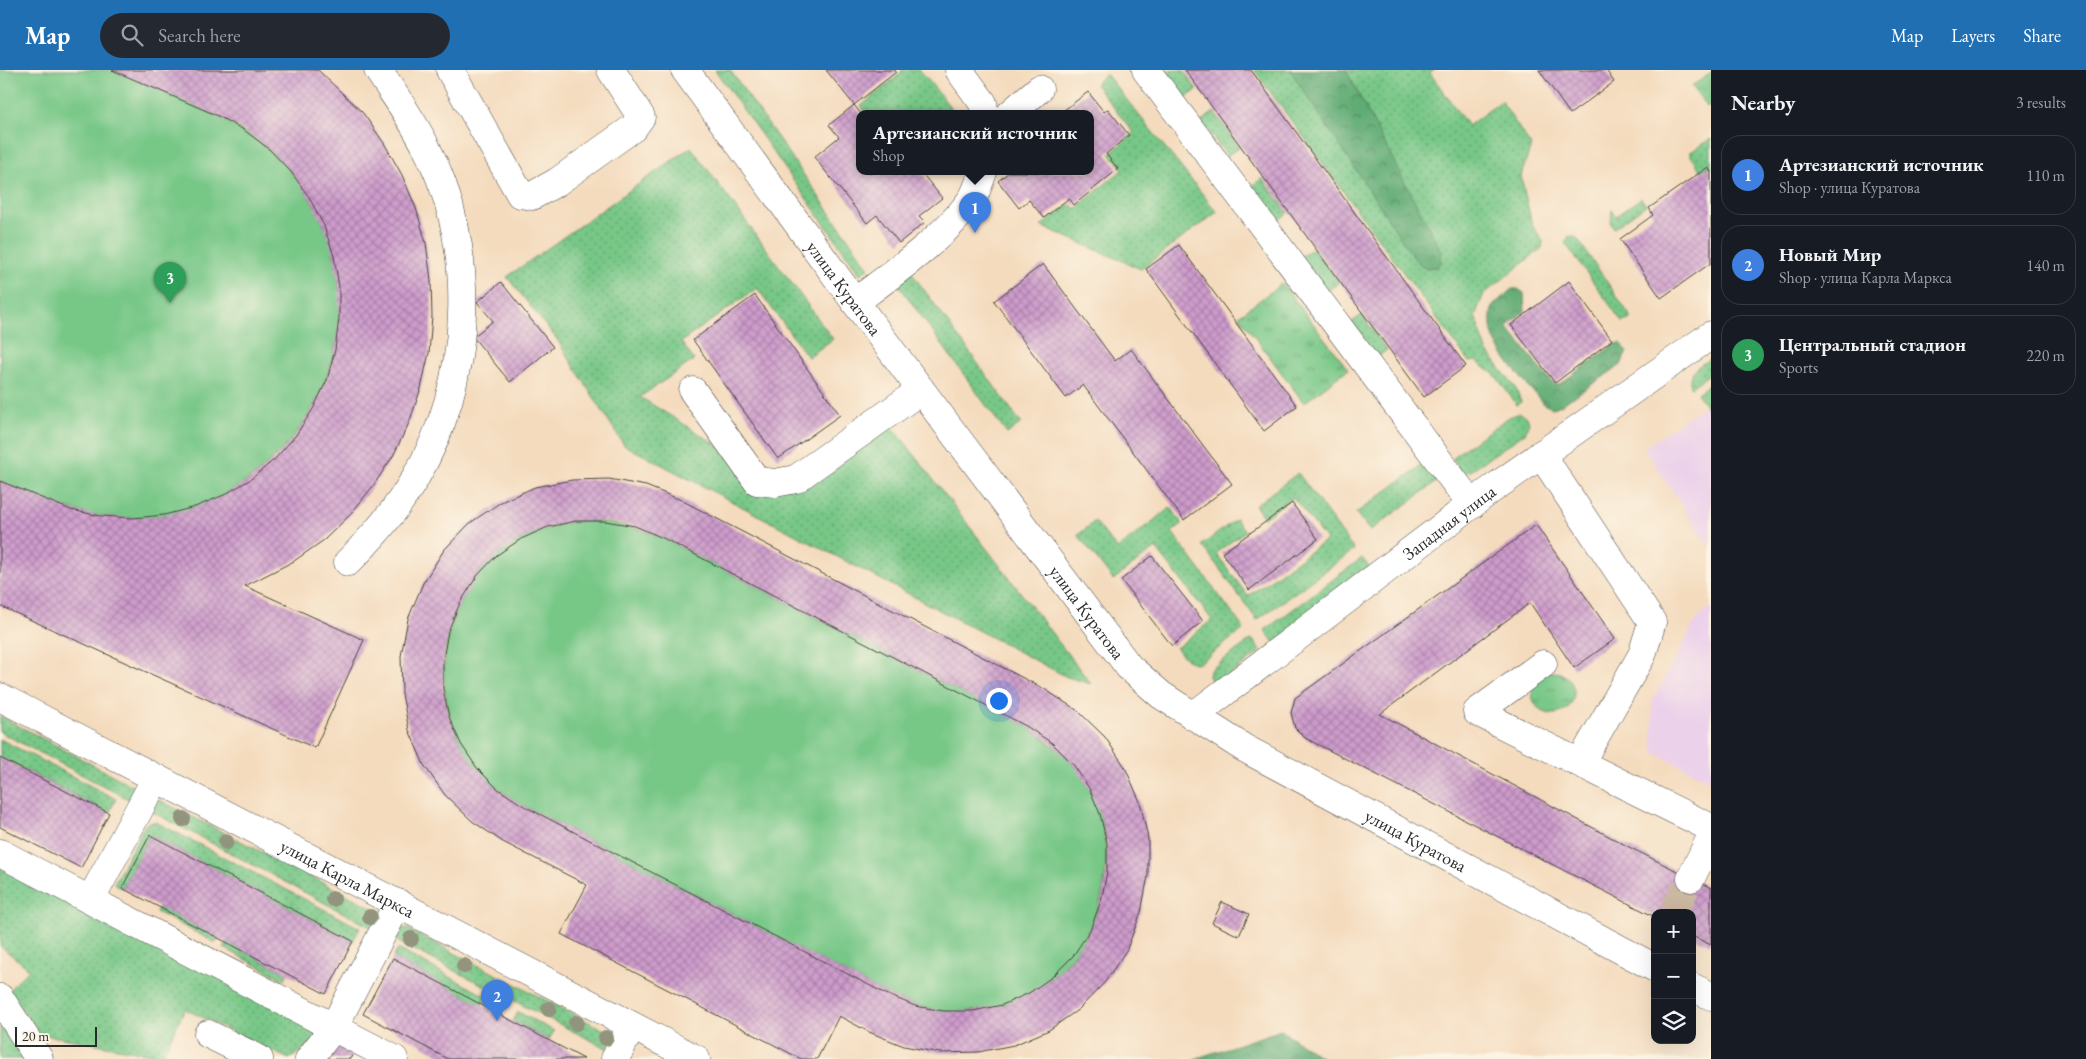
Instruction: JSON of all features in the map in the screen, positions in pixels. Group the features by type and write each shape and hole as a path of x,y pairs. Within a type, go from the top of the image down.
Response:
{"street":[{"path":"348,562 395,509 431,448 452,384 461,336 460,259 453,220 442,183 426,146 378,70"},
{"path":"450,70 520,194 532,196 557,182 625,133 641,117 611,70"},
{"name":"улица Куратова","path":"685,70 855,302 1129,667 1161,695 1244,748 1651,959"},
{"path":"959,70 983,103 984,110"},
{"path":"1146,70 1472,504"},
{"path":"1015,110 1039,89"},
{"path":"855,302 886,279 954,221 974,196 982,175"},
{"name":"Западная улица","path":"1192,716 1472,504 1711,335"},
{"path":"694,391 757,480 775,483 796,479 921,390"},
{"path":"1541,454 1652,622 1642,655 1580,764"},
{"path":"1543,664 1477,712 1711,828"},
{"name":"улица Карла Маркса","path":"0,697 696,1059"},
{"path":"91,900 156,778"},
{"path":"1691,878 1711,837"},
{"path":"0,854 394,1059"},
{"path":"309,1059 334,1027 398,904"},
{"path":"1696,989 1711,996"},
{"path":"4,1009 39,1059"},
{"path":"615,1059 632,1026"},
{"path":"208,1034 259,1059"}],"shaded area":[{"path":"1711,401 1711,549 1644,448"},
{"path":"1711,607 1711,781 1653,752 1652,702 1696,620"}],"green space":[{"path":"0,70 112,70 125,75 207,111 246,133 280,160 309,197 334,254 340,313 329,369 304,421 267,464 220,497 164,515 102,516 63,507 0,481"},
{"path":"715,70 730,70 869,268 860,274"},
{"path":"901,70 920,70 953,110 864,110 861,106 902,72"},
{"path":"1163,70 1183,70 1197,90 1184,99"},
{"path":"1254,70 1433,70 1430,73 1468,126 1501,101 1531,146 1521,176 1532,225 1543,241 1542,248 1484,294 1475,316 1487,351 1516,389 1521,402 1517,405 1495,375 1476,361 1469,362"},
{"path":"1290,70 1346,70 1441,251 1441,261 1437,267 1424,268 1414,258"},
{"path":"1711,73 1711,104 1707,107 1692,86"},
{"path":"1106,74 1217,212 1141,269 1041,226 1070,204 1075,209 1123,169 1110,154 1134,133 1095,84"},
{"path":"1214,112 1239,147 1227,156 1201,122"},
{"path":"1711,139 1711,169 1709,166 1701,171 1689,153"},
{"path":"691,147 833,339 808,357 757,288 681,342 694,360 640,397 724,449 752,486 889,422 1091,684 1067,677 624,445 556,338 507,277"},
{"path":"1262,178 1288,213 1275,223 1250,188"},
{"path":"1641,198 1646,205 1614,228 1611,224 1612,210 1616,216"},
{"path":"1569,236 1577,238 1631,317 1629,320 1622,322 1565,243"},
{"path":"1313,248 1339,283 1325,292 1300,257"},
{"path":"909,269 1021,423 1007,434 895,280"},
{"path":"1282,283 1348,369 1304,403 1239,316"},
{"path":"1512,289 1518,289 1524,293 1525,311 1509,324 1508,328 1554,385 1558,385 1615,344 1621,343 1627,352 1621,365 1561,405 1553,408 1545,405 1507,361 1492,333 1492,306"},
{"path":"1362,315 1387,350 1374,359 1349,324"},
{"path":"1711,358 1711,373 1691,387 1690,377 1692,373"},
{"path":"1711,383 1711,412 1710,412 1697,393"},
{"path":"1520,413 1527,417 1529,423 1525,433 1470,471 1461,473 1453,459 1455,455 1509,417"},
{"path":"1426,462 1439,480 1370,531 1356,513"},
{"path":"1298,473 1354,550 1257,620 1202,545 1236,519 1245,531 1216,553 1248,596 1326,540 1293,497 1264,518 1255,505"},
{"path":"1171,507 1182,524 1172,532 1244,629 1198,664 1187,660 1176,648 1212,620 1156,548 1113,580 1078,535 1095,521 1117,549"},
{"path":"576,521 621,525 663,538 1026,726 1062,753 1078,770 1090,789 1103,829 1106,869 1098,908 1082,943 1057,973 1025,995 987,1009 944,1011 929,1009 907,1002 886,994 524,806 487,779 477,768 461,743 450,716 445,687 445,658 450,630 461,603 476,578 497,556 515,543 535,533"},
{"path":"1362,558 1372,570 1274,643 1265,630"},
{"path":"1252,639 1261,651 1215,687 1209,676 1210,670"},
{"path":"1553,672 1568,678 1574,693 1568,708 1553,714 1538,708 1532,693 1538,678"},
{"path":"0,716 135,787 134,802 0,732"},
{"path":"0,739 116,799 109,813 0,757"},
{"path":"159,800 375,909 377,919 374,929 147,809"},
{"path":"150,822 156,822 360,928 353,941 150,835 122,888 114,883 145,825"},
{"path":"0,862 325,1029 304,1049 289,1059 185,1009 162,1056 40,1034 8,991 29,969 0,946"},
{"path":"159,907 218,938 216,943 156,912"},
{"path":"406,928 610,1033 608,1049 389,937 398,930"},
{"path":"226,942 287,974 285,980 224,948"},
{"path":"398,949 486,996 482,1005 393,958"},
{"path":"518,1012 554,1031 549,1040 513,1021"},
{"path":"0,1027 9,1033 28,1059 0,1059"},
{"path":"1281,1030 1324,1059 1194,1059"}],"building":[{"path":"112,70 318,70 363,113 384,143 402,175 416,208 426,243 431,280 432,316 429,353 421,388 409,423 393,456 373,486 350,515 324,540 294,561 245,586 364,640 315,748 0,606 0,481 71,510 101,516 133,518 164,515 195,507 224,495 251,479 275,459 296,435 313,409 327,380 335,350 339,318 339,287 334,256 324,226 309,197 291,172 269,149 244,130 216,115"},
{"path":"826,70 895,70 896,72 854,105"},
{"path":"1185,70 1251,70 1466,366 1424,397"},
{"path":"1539,70 1606,70 1614,82 1570,114"},
{"path":"1088,92 1104,112 1108,109 1129,135 1106,154 1118,169 1074,205 1069,198 1044,218 1029,200 1019,208 998,181 1005,175 1094,175 1094,110 1064,110"},
{"path":"854,105 858,110 856,110 856,175 923,175 942,198 919,216 925,222 899,243 877,215 867,223 814,157 839,137 829,125"},
{"path":"1708,167 1711,172 1711,263 1661,298 1620,239 1653,215 1649,208"},
{"path":"1179,245 1297,406 1264,431 1146,269"},
{"path":"1043,264 1115,361 1131,349 1232,484 1184,520 1083,385 1066,398 994,301"},
{"path":"1569,281 1612,340 1555,383 1511,325"},
{"path":"501,282 553,347 510,382 473,337 493,321 477,302"},
{"path":"755,295 840,415 778,459 693,340"},
{"path":"609,479 646,486 681,500 1046,690 1078,711 1105,737 1125,767 1140,802 1148,838 1148,876 1141,912 1127,949 1105,982 1079,1009 1049,1030 1014,1045 978,1052 940,1053 904,1046 869,1032 839,1016 817,1059 801,1059 561,934 587,885 503,842 472,821 445,795 424,765 409,730 402,694 401,656 408,619 423,583 444,550 470,523 501,502 535,487 572,480","holes":["576,521 605,521 635,526 663,538 1026,726 1052,743 1073,764 1089,788 1100,814 1107,843 1107,872 1101,901 1090,930 1073,956 1052,977 1029,993 1002,1005 973,1011 944,1011 915,1006 886,994 524,806 498,789 477,768 461,744 449,717 443,689 443,660 448,631 460,603 477,576 497,555 521,539 548,527"]},
{"path":"1292,503 1318,539 1249,590 1222,553"},
{"path":"1536,525 1615,639 1574,668 1530,603 1380,714 1629,847 1711,888 1711,945 1696,938 1696,909 1651,909 1651,915 1305,738 1295,728 1291,713 1295,698"},
{"path":"1152,556 1203,621 1172,646 1121,580"},
{"path":"0,758 109,813 81,868 0,827"},
{"path":"150,835 353,941 326,994 122,888"},
{"path":"1222,902 1249,914 1239,936 1212,923"},
{"path":"393,958 584,1059 448,1059 363,1014"},
{"path":"334,1041 354,1052 350,1059 324,1059"}],"tunnel":[{"path":"1675,909 1691,878"}],"place":[{"name":"Артезианский источник","path":"975,233"},
{"name":"Центральный стадион","path":"170,303"},
{"name":"Новый Мир","path":"497,1021"}]}
